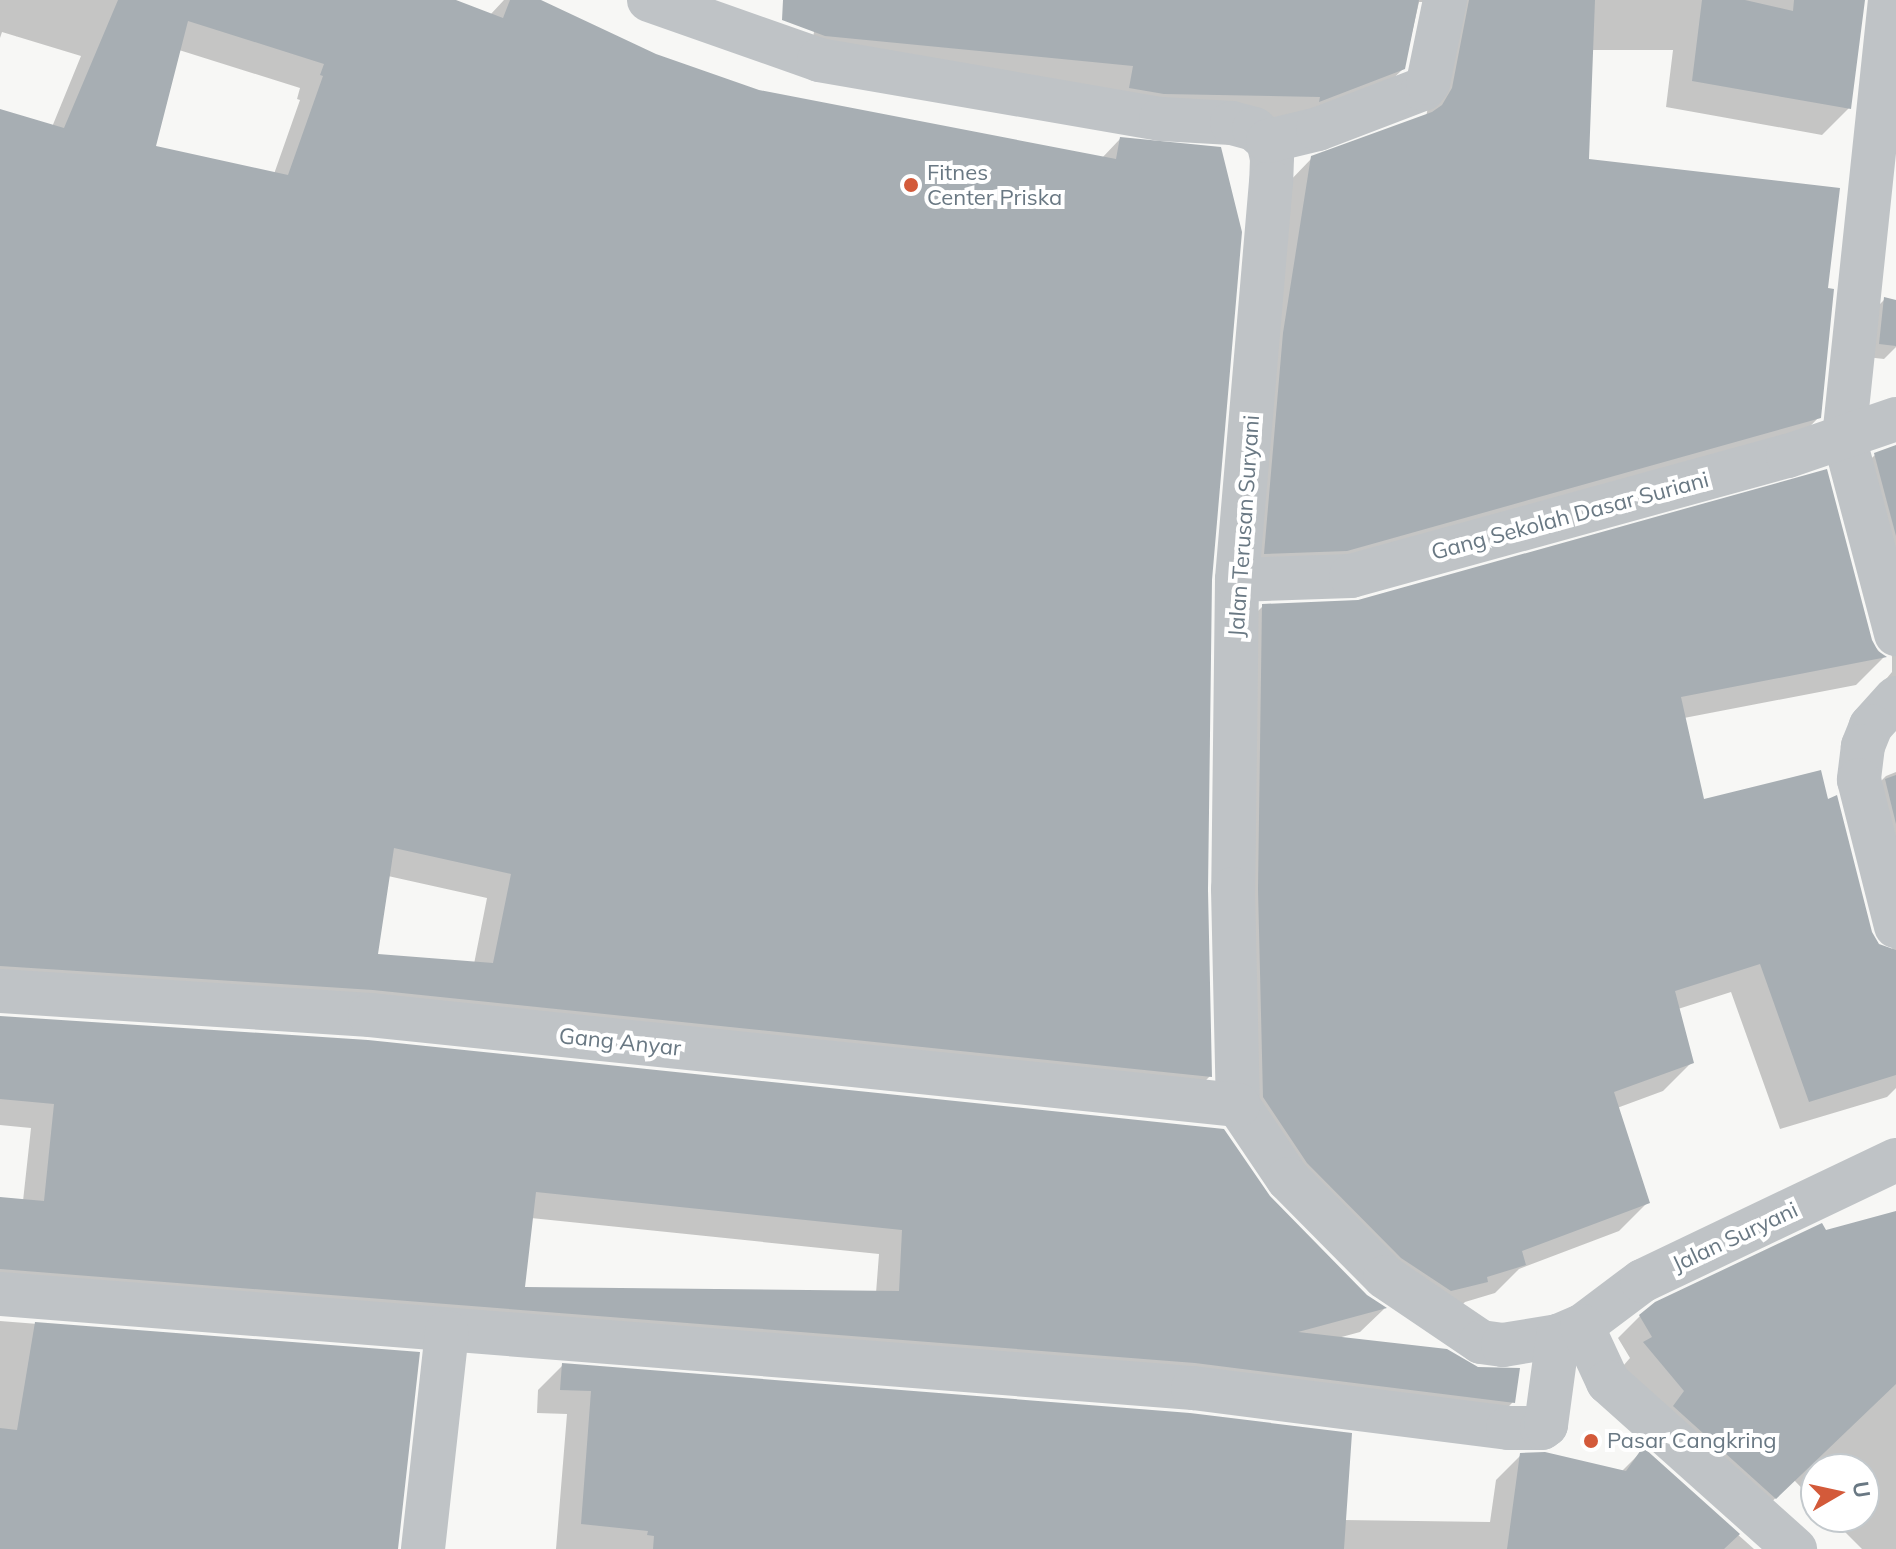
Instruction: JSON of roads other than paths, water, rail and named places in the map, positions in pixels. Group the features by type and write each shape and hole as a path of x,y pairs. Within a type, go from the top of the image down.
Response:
{"street":[{"path":"649,0 819,60 1161,119 1232,123 1254,129 1268,141 1318,129 1423,89 1428,83 1445,0"},
{"path":"1890,0 1844,437 1896,634"},
{"name":"Jalan Terusan Suryani","path":"1238,1105 1233,889 1237,580 1271,182 1272,158 1268,141"},
{"name":"Gang Sekolah Dasar Suriani","path":"1237,580 1351,576 1644,497 1896,419"},
{"path":"1896,698 1871,726 1863,746 1859,780 1896,926"},
{"name":"Gang Anyar","path":"0,991 370,1015 1238,1105"},
{"path":"1238,1105 1288,1179 1385,1277 1481,1342 1503,1345 1570,1331"},
{"name":"Jalan Suryani","path":"1570,1331 1642,1281 1896,1160"},
{"path":"0,1294 447,1332 1193,1388 1508,1428 1542,1428 1549,1413 1570,1331"},
{"path":"1570,1331 1608,1382 1795,1549"},
{"path":"423,1549 447,1332"}],"place":[{"name":"Fitnes Center Priska","path":"911,185"},
{"name":"Pasar Cangkring","path":"1591,1441"}]}
